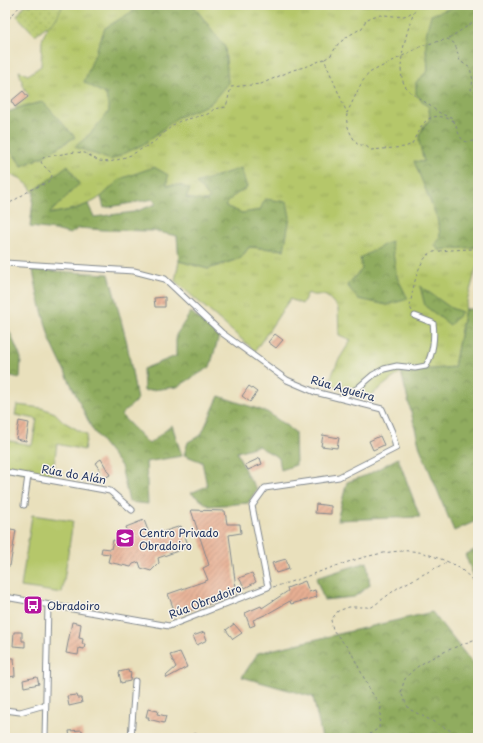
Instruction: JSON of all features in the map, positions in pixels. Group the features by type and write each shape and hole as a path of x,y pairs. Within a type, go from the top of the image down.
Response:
{"street":[{"name":"Rúa Agueira","path":"5,263 134,271 165,279 222,333 287,380 315,392 382,409 392,432 396,448 339,476 265,488 252,506 268,587"},
{"path":"341,398 358,388 373,375 384,369 397,366 415,368 426,366 431,358 434,330 433,323 415,316"},
{"name":"Rúa do Alán","path":"5,472 110,491 132,510"},
{"name":"Rúa do Alán","path":"24,505 28,476"},
{"name":"Rúa Obradoiro","path":"5,597 169,626 268,587"},
{"path":"45,738 48,605"},
{"path":"131,738 135,681"},
{"path":"5,710 20,712 45,705"}],"path":[{"path":"5,23 21,5"},
{"path":"417,5 405,36 401,79 406,88 441,115 451,117 455,121 459,136 463,141 469,142 478,140"},
{"path":"5,205 10,204 32,189 48,182 52,176 52,173 43,166 41,162 44,157 54,154 75,152 85,153 99,161 110,162 120,160 154,142 173,125 180,121 208,114 214,109 226,107 230,86 261,84 293,70 308,66 331,55 338,44 362,28 366,20 373,16 380,15 400,17 409,15 414,10"},
{"path":"455,121 448,118 435,116 423,122 412,144 405,147 371,150 366,146 357,144 349,131 346,118 362,82 369,74 424,45 448,39 474,22 478,26"},
{"path":"448,39 455,44 460,61 470,68 473,80 471,90 478,94"},
{"path":"324,59 347,113"},
{"path":"415,316 410,307 418,272 424,259 432,252 478,249"},
{"path":"268,587 298,580 373,555 391,552 414,551 427,554 460,567 470,576 478,588"},
{"path":"364,738 379,728 381,706 370,690 351,652 333,630 331,620 338,611 349,607 372,607 399,587 447,562"},
{"path":"467,738 409,709 400,693 405,679 418,667 453,647 478,638"}],"green space":[{"path":"25,5 63,5 56,19 35,35 17,16"},
{"path":"63,5 478,5 478,8 454,7 431,16 426,52 428,59 428,71 416,94 429,108 430,119 422,128 478,166 478,262 465,309 454,367 401,372 366,399 328,384 338,361 351,340 339,335 338,308 331,300 325,296 312,295 308,293 302,304 290,299 255,351 175,281 179,261 208,269 241,258 249,247 284,250 242,213 120,179 104,194 90,203 69,210 49,214 28,185 20,178 5,173 5,143 22,166 44,156 75,137 24,106 17,109 15,107 29,96 23,86 19,71 28,75 41,66 42,40 52,15"},
{"path":"143,5 193,5 225,47 228,83 210,104 178,117 144,144 111,160 75,147 90,134 109,111 106,95 84,82 105,28"},
{"path":"462,5 478,8 478,247 438,250 435,244 439,240 440,233 437,218 414,161 424,162 419,139 422,130 430,119 429,108 416,94 416,82 428,71 426,35 431,15"},
{"path":"43,102 75,137 44,156 22,166 5,143 5,113 24,106"},
{"path":"68,165 79,184 49,214 75,209 88,204 94,217 134,212 156,204 154,199 104,208 101,197 120,179 154,167 168,175 167,185 179,185 190,189 186,198 206,201 210,198 196,183 241,168 247,188 233,196 225,206 242,213 260,210 265,199 287,202 290,217 284,250 249,247 241,258 208,269 179,261 177,236 153,231 79,228 70,234 55,230 30,227 34,191"},
{"path":"391,241 397,277 408,299 387,305 358,299 347,285 362,269 360,258"},
{"path":"33,270 109,274 127,343 137,400 121,415 149,444 172,425 182,456 146,462 148,504 129,502 121,466 92,429 50,340 38,296"},
{"path":"420,286 451,308 462,312 450,325 425,306"},
{"path":"465,309 478,309 478,520 454,531 420,448 401,372 454,367"},
{"path":"191,312 219,336 210,367 177,387 144,391 143,369 176,356 176,335"},
{"path":"5,321 21,358 20,378 11,376 5,377"},
{"path":"219,396 267,412 295,432 296,465 281,470 279,458 258,446 237,452 247,475 257,489 248,503 209,506 191,493 207,486 202,462 184,455 188,442 201,435"},
{"path":"17,405 42,408 55,413 64,422 87,435 84,450 57,444 52,478 5,469 5,440 32,445 37,419 15,415"},
{"path":"398,458 420,517 337,520 347,482 367,475"},
{"path":"32,515 73,521 62,593 21,587"},
{"path":"478,548 478,586 465,555"},
{"path":"367,562 370,585 354,597 324,600 316,578"},
{"path":"432,612 478,670 478,738 322,738 313,697 242,677 258,653"}],"building":[{"path":"23,91 28,97 15,107 11,101"},
{"path":"165,297 165,307 155,307 154,298"},
{"path":"275,334 283,340 276,348 268,342"},
{"path":"249,386 257,392 250,402 242,396"},
{"path":"19,421 29,423 26,441 16,439"},
{"path":"323,435 339,438 337,448 321,446"},
{"path":"380,436 384,445 373,450 369,441"},
{"path":"260,458 262,464 248,470 245,465"},
{"path":"101,459 110,475 101,480 96,472 100,470 95,463"},
{"path":"316,504 331,506 331,514 315,513"},
{"path":"191,510 225,511 227,524 240,524 241,533 229,535 237,595 176,615 168,594 208,580 203,568 209,565"},
{"path":"144,520 150,536 181,526 189,547 158,558 159,563 151,571 141,568 139,562 133,564 131,567 108,562 110,554 101,553 102,548 111,549 113,540 132,544 126,527"},
{"path":"5,528 16,530 10,566 5,565"},
{"path":"286,559 289,569 276,573 272,563"},
{"path":"252,573 256,582 245,588 239,578"},
{"path":"305,581 309,592 315,590 317,597 291,604 290,601 253,620 255,625 250,627 245,613 261,606 262,608 288,591 287,588"},
{"path":"72,622 81,624 79,638 83,639 82,644 85,644 84,649 79,648 78,655 66,653"},
{"path":"234,624 242,633 233,639 226,630"},
{"path":"14,632 22,632 22,641 25,641 25,647 13,646"},
{"path":"204,632 207,640 197,645 193,636"},
{"path":"180,652 187,667 167,678 166,676 176,667 170,655"},
{"path":"6,658 14,658 15,676 9,677 9,674 5,673"},
{"path":"128,670 129,673 131,672 130,681 121,683 119,672"},
{"path":"37,677 39,684 24,687 23,680"},
{"path":"77,695 78,698 81,698 82,703 69,706 67,696"},
{"path":"148,709 158,711 157,714 166,716 164,723 148,719 149,717 146,717"},
{"path":"82,730 83,738 70,738 69,731"}],"place":[{"name":"Centro Privado Obradoiro","path":"125,538"},
{"name":"Obradoiro","path":"33,605"}]}
